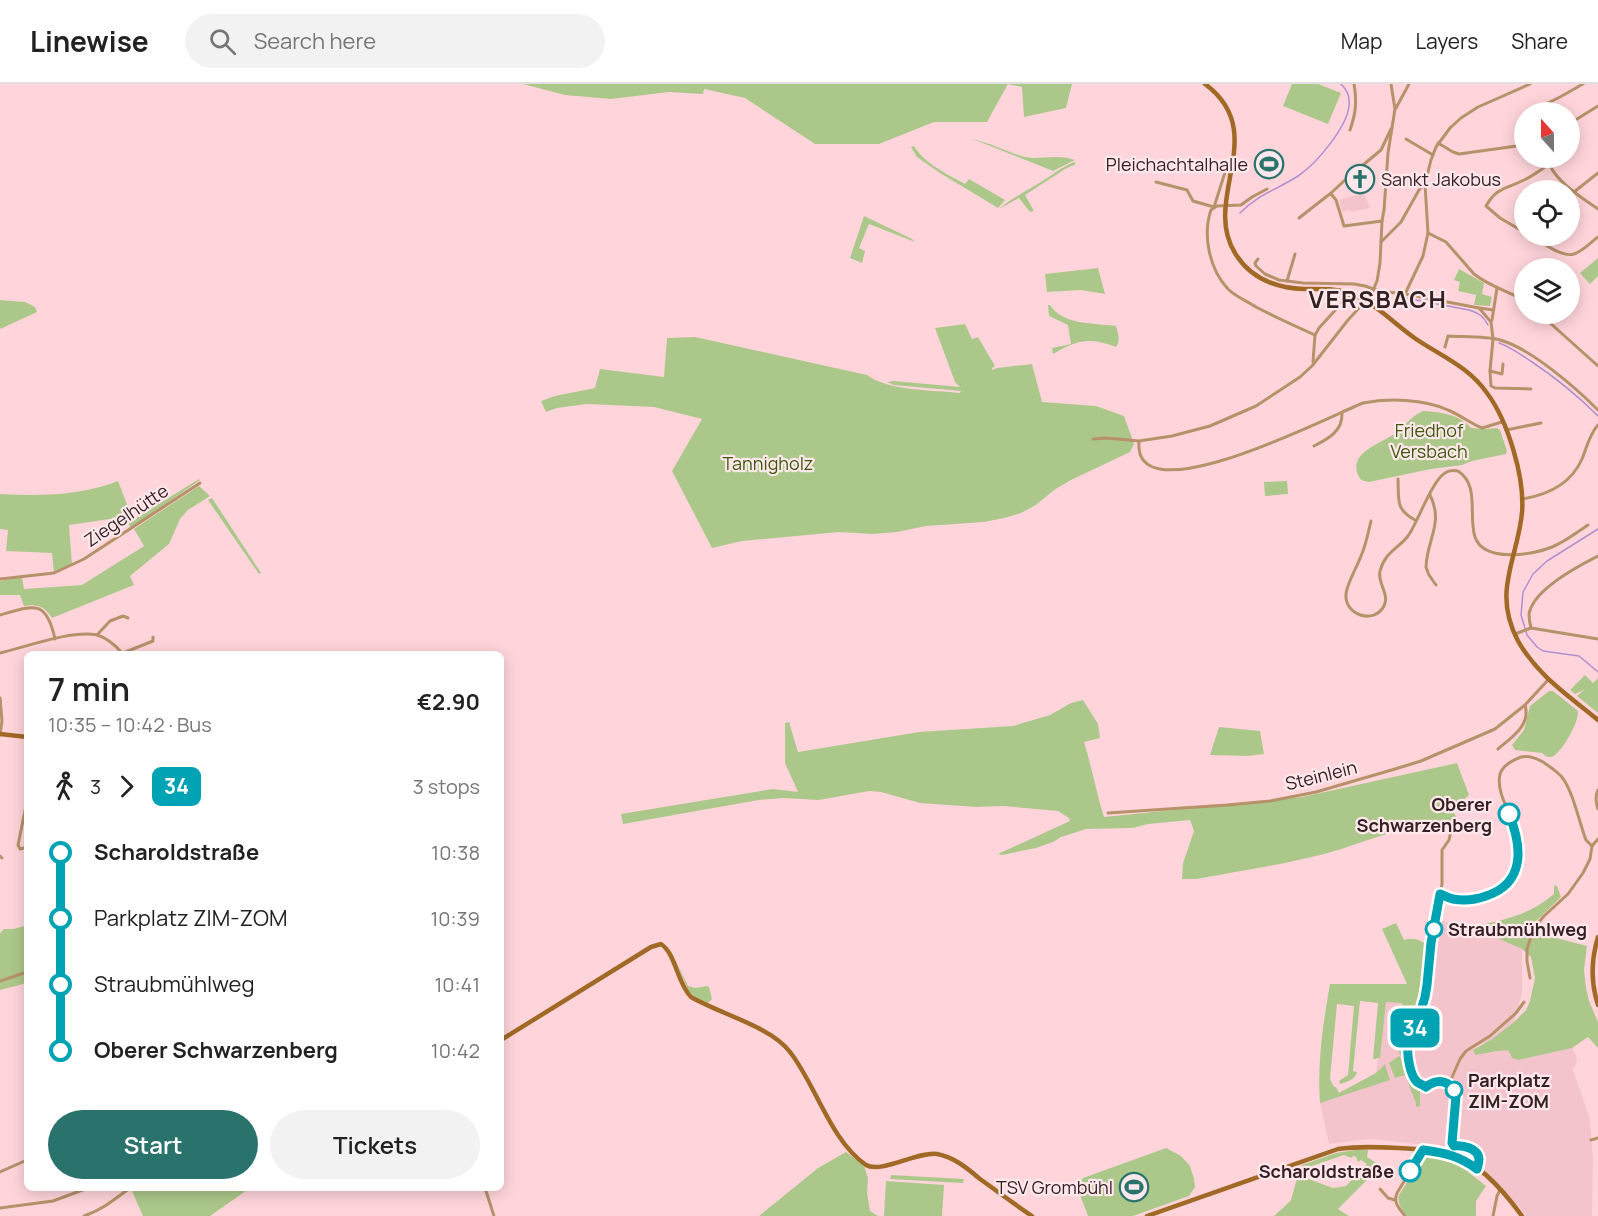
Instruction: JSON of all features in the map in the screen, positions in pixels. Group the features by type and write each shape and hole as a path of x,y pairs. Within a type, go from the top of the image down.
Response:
{"street":[{"path":"1205,84 1222,100 1233,123 1235,139 1225,207 1226,230 1233,251 1241,261 1267,282 1286,288 1334,290 1365,301 1417,340 1461,366 1488,394 1506,430 1517,464 1522,499 1522,512 1509,574 1507,613 1515,634 1530,660 1548,680 1598,720"},
{"path":"1350,130 1357,98 1354,84"},
{"path":"1093,439 1139,441 1172,436 1210,426 1267,400 1300,378 1314,364 1374,289 1378,274 1388,153 1395,109 1391,84"},
{"path":"1395,109 1409,84"},
{"path":"1405,294 1423,256 1428,233 1425,184 1438,143 1450,128 1471,111 1530,84"},
{"path":"1550,102 1583,84"},
{"path":"1580,117 1598,106"},
{"path":"1299,218 1382,150 1393,124"},
{"path":"1406,139 1433,155"},
{"path":"1438,143 1459,154 1514,146"},
{"path":"1230,164 1209,215 1207,228 1209,248 1215,268 1229,290 1273,316 1315,335"},
{"path":"1524,180 1543,168"},
{"path":"1551,168 1562,180"},
{"path":"1580,187 1598,172"},
{"path":"1156,182 1187,190 1193,201 1214,207 1241,205 1267,189"},
{"path":"1381,242 1401,222 1419,190 1425,184"},
{"path":"1514,184 1502,188 1493,195 1486,206 1514,226"},
{"path":"1331,193 1336,200 1344,226 1382,221"},
{"path":"1580,196 1598,209"},
{"path":"1428,233 1446,242 1474,274 1514,296"},
{"path":"1549,246 1565,255 1574,254 1598,237"},
{"path":"1287,281 1295,254"},
{"path":"1258,260 1255,263 1261,270 1275,278 1287,281 1354,284 1378,291 1493,310"},
{"path":"1497,288 1491,322 1493,339 1490,384 1495,388 1531,390"},
{"path":"1314,364 1315,335 1350,294"},
{"path":"1479,308 1491,322"},
{"path":"1551,324 1598,366"},
{"path":"1445,346 1448,336 1493,339 1508,343 1531,356 1573,387 1598,410"},
{"path":"1490,371 1502,374 1503,364"},
{"path":"1139,441 1138,447 1145,461 1155,467 1170,470 1199,467 1257,449 1363,403 1386,400 1418,403 1444,409 1482,428 1502,422"},
{"path":"1314,446 1337,431 1341,423 1342,412"},
{"path":"1506,430 1541,423"},
{"path":"1522,499 1546,494 1564,481 1578,465 1598,425"},
{"path":"1371,521 1366,544 1346,595 1351,609 1358,615 1364,616 1374,615 1384,607 1386,597 1380,578 1380,569 1389,553 1408,535 1445,473 1454,470 1463,475 1468,482 1472,496 1473,530 1477,542 1490,551 1513,555 1533,553 1562,543 1588,525"},
{"path":"1398,479 1401,509 1415,520"},
{"name":"Ziegelhütte","path":"0,579 54,573 66,568 84,559 200,483"},
{"path":"1430,495 1435,504 1436,518 1426,567 1436,585"},
{"path":"1529,630 1529,615 1542,593 1572,571 1598,556"},
{"path":"0,615 33,607 39,608 49,619 55,639"},
{"path":"97,635 110,621 123,616 128,618"},
{"path":"1515,634 1529,630 1598,639"},
{"path":"0,653 74,635 97,635 114,644 120,651"},
{"path":"129,651 153,641 153,638"},
{"name":"Steinlein","path":"1108,813 1259,802 1316,792 1421,761 1490,731 1505,722 1525,705 1548,680"},
{"path":"0,698 0,734 24,737"},
{"name":"Steinlein","path":"1498,748 1524,724 1527,711 1525,705"},
{"path":"1440,894 1451,899 1470,900 1492,894 1510,881 1519,858 1517,838 1502,796 1500,776 1506,766 1518,758 1525,756 1537,759 1560,775 1567,786 1584,836 1592,846"},
{"path":"1598,790 1596,794 1598,809"},
{"path":"24,815 18,845 20,849 24,848"},
{"path":"1409,1064 1407,1052 1425,993 1442,884 1442,850 1449,840 1452,826"},
{"path":"1530,978 1527,949 1534,928 1564,898 1583,873 1590,858 1592,846 1598,839"},
{"path":"1598,937 1593,954 1592,983 1598,1005"},
{"path":"504,1038 651,947 661,944 668,950 685,990 691,997 778,1039 789,1051 834,1128 852,1152 870,1167 934,1153 955,1160 1032,1216"},
{"path":"0,981 24,973"},
{"path":"1449,1084 1466,1051 1490,1036 1516,1013 1524,1002"},
{"path":"1591,1140 1598,1138"},
{"path":"1147,1216 1338,1149 1368,1147 1443,1152 1456,1156 1477,1169 1500,1190 1522,1216"},
{"path":"1405,1216 1395,1200 1423,1150"},
{"path":"0,1172 24,1160"},
{"path":"1380,1189 1388,1198 1395,1200"},
{"path":"1493,1216 1500,1190"},
{"path":"0,1208 53,1201 80,1191"},
{"path":"84,1216 108,1205 126,1191"},
{"path":"486,1191 494,1216"}],"shaded area":[{"name":"Sankt Jakobus","path":"1364,193 1370,208 1342,212 1339,200"},
{"path":"1438,920 1478,930 1522,949 1522,993 1514,1022 1473,1050 1475,1054 1492,1053 1505,1049 1518,1060 1572,1048 1577,1061 1573,1070 1590,1119 1593,1160 1592,1216 1526,1216 1472,1159 1448,1147 1370,1139 1329,1144 1320,1103 1376,1073 1385,999 1427,995"}],"green space":[{"path":"523,84 1008,84 987,122 934,122 879,144 815,144 745,98 704,89 703,94 669,92 611,99 565,95"},
{"path":"1008,84 1072,84 1066,108 1024,117 1022,87"},
{"path":"1292,84 1318,84 1341,93 1328,124 1283,106"},
{"path":"970,138 1023,156 1075,160 1053,171"},
{"path":"914,146 924,158 944,172 965,184 969,179 1005,200 998,208 917,157 911,147"},
{"path":"1074,162 1076,164 1025,195 1034,211 1030,212 1019,198 999,209 1014,198"},
{"path":"864,216 915,242 869,224 859,248 865,251 862,263 850,258"},
{"path":"1598,258 1598,276 1590,284 1580,273"},
{"path":"1098,268 1105,294 1081,290 1047,292 1045,274"},
{"path":"1459,269 1484,283 1482,294 1492,297 1490,306 1474,305 1476,295 1458,291 1460,282 1454,280"},
{"path":"0,300 25,302 35,307 37,312 0,329"},
{"path":"1048,305 1055,312 1071,320 1116,326 1119,337 1118,345 1116,347 1090,341 1077,343 1053,354 1052,348 1071,344 1068,325 1049,316"},
{"name":"Tannigholz","path":"965,324 972,339 978,337 995,366 992,370 1032,364 1042,402 1096,406 1124,416 1134,444 1130,452 1071,480 1021,513 1004,518 984,522 926,526 897,532 873,534 839,532 742,541 712,548 672,471 702,419 654,407 587,404 557,408 546,412 541,401 595,388 600,369 664,377 667,338 695,337 867,375 899,387 960,393 961,391 894,385 887,382 960,387 955,382 935,328"},
{"name":"Friedhof Versbach","path":"1423,411 1455,417 1471,428 1497,428 1500,430 1506,454 1462,465 1369,482 1363,481 1356,467 1363,454 1397,432"},
{"path":"199,479 131,528 124,517 69,525 72,565 54,573 52,553 6,551 8,530 0,529 0,494 60,494 89,490 118,481 133,520"},
{"path":"1287,481 1288,494 1265,496 1264,482"},
{"path":"199,486 210,496 188,510 180,519 169,544 130,576 134,585 52,618 40,607 24,606 20,595 0,595 0,581 22,577 24,589 82,585 144,546 134,529"},
{"path":"212,498 261,573 259,574 208,500"},
{"path":"1585,675 1593,683 1598,678 1598,713 1577,696 1584,690 1575,694 1570,690"},
{"path":"1549,691 1553,691 1578,711 1576,723 1569,737 1552,757 1547,757 1542,753 1515,750 1512,745 1524,730 1530,706"},
{"path":"1083,700 1098,724 1100,738 1084,742 1104,817 1302,797 1457,763 1469,795 1452,810 1457,818 1450,826 1402,830 1308,858 1196,879 1182,879 1183,863 1194,831 1190,820 1148,824 1133,828 1086,829 1036,848 1002,855 998,854 1070,821 1069,818 1058,811 1003,806 976,807 920,803 869,791 819,800 783,798 759,800 623,824 621,814 773,789 798,792 785,763 785,723 789,722 798,752 919,732 1013,726 1050,715 1071,703"},
{"path":"1219,727 1260,731 1264,754 1210,755"},
{"path":"1554,885 1557,886 1561,897 1536,921 1537,933 1587,946 1584,970 1589,1001 1598,1022 1598,1048 1588,1037 1572,1048 1518,1060 1512,1058 1509,1051 1475,1055 1473,1050 1492,1039 1526,1010 1535,978 1531,957 1522,949 1478,930 1481,925 1511,917 1537,906 1554,894"},
{"path":"1396,923 1404,940 1414,939 1428,943 1426,984 1421,1006 1405,1047 1406,1062 1399,1053 1402,1003 1386,1002 1380,1058 1373,1059 1378,1003 1360,1001 1353,1071 1357,1072 1353,1078 1340,1084 1339,1081 1348,1075 1354,1006 1337,1004 1330,1079 1334,1087 1339,1093 1376,1073 1385,1064 1390,1080 1320,1103 1320,1058 1330,984 1407,984 1382,929"},
{"path":"24,926 24,984 0,990 0,933 4,929"},
{"path":"669,947 688,986 709,987 712,999 708,1003 689,992"},
{"path":"1399,1056 1420,1088 1420,1106 1416,1107 1405,1075 1395,1078 1389,1063"},
{"name":"TSV Grombühl","path":"1166,1148 1181,1156 1190,1166 1195,1187 1189,1196 1133,1216 1088,1216 1080,1195 1078,1197 1079,1182 1083,1178"},
{"path":"1368,1150 1367,1157 1381,1166 1338,1209 1349,1216 1274,1216 1291,1200 1298,1175 1333,1188 1346,1186 1367,1164 1361,1160 1358,1162 1356,1157 1344,1155 1300,1170 1302,1165 1336,1153"},
{"path":"846,1152 864,1166 868,1178 867,1192 870,1211 878,1216 759,1216 818,1168"},
{"path":"1425,1154 1446,1156 1445,1159 1458,1164 1486,1186 1476,1201 1476,1216 1407,1216 1405,1214 1399,1204 1399,1195"},
{"path":"891,1175 964,1179 963,1183 890,1179"},
{"path":"886,1181 944,1185 942,1216 884,1216"},
{"path":"132,1191 246,1191 210,1216 143,1216"}],"waterway":[{"path":"1240,213 1253,201 1298,176 1323,153 1339,131 1348,109 1348,96 1341,84"},
{"path":"1406,298 1472,311 1480,315 1488,325"},
{"path":"1499,343 1516,351 1550,374 1598,416"},
{"path":"1598,529 1547,561 1533,574 1523,592 1521,615 1527,635 1537,647 1543,651 1579,656 1598,672"}],"bus line":[{"name":"34","path":"1410,1171 1423,1150 1456,1156 1477,1169 1479,1158 1476,1153 1468,1147 1454,1146 1452,1143 1456,1096 1454,1089 1441,1081 1432,1082 1426,1087 1416,1082 1409,1066 1407,1052 1422,1009 1440,894 1460,900 1481,898 1492,894 1510,881 1519,858 1517,838 1509,814"}],"place":[{"name":"Pleichachtalhalle","path":"1269,164"},
{"name":"Sankt Jakobus","path":"1360,179"},
{"name":"Oberer Schwarzenberg","path":"1509,814"},
{"name":"Straubmühlweg","path":"1434,929"},
{"name":"Parkplatz ZIM-ZOM","path":"1454,1090"},
{"name":"Scharoldstraße","path":"1410,1171"},
{"name":"TSV Grombühl","path":"1134,1187"}],"district":[{"name":"VERSBACH","path":"1378,298"}]}
